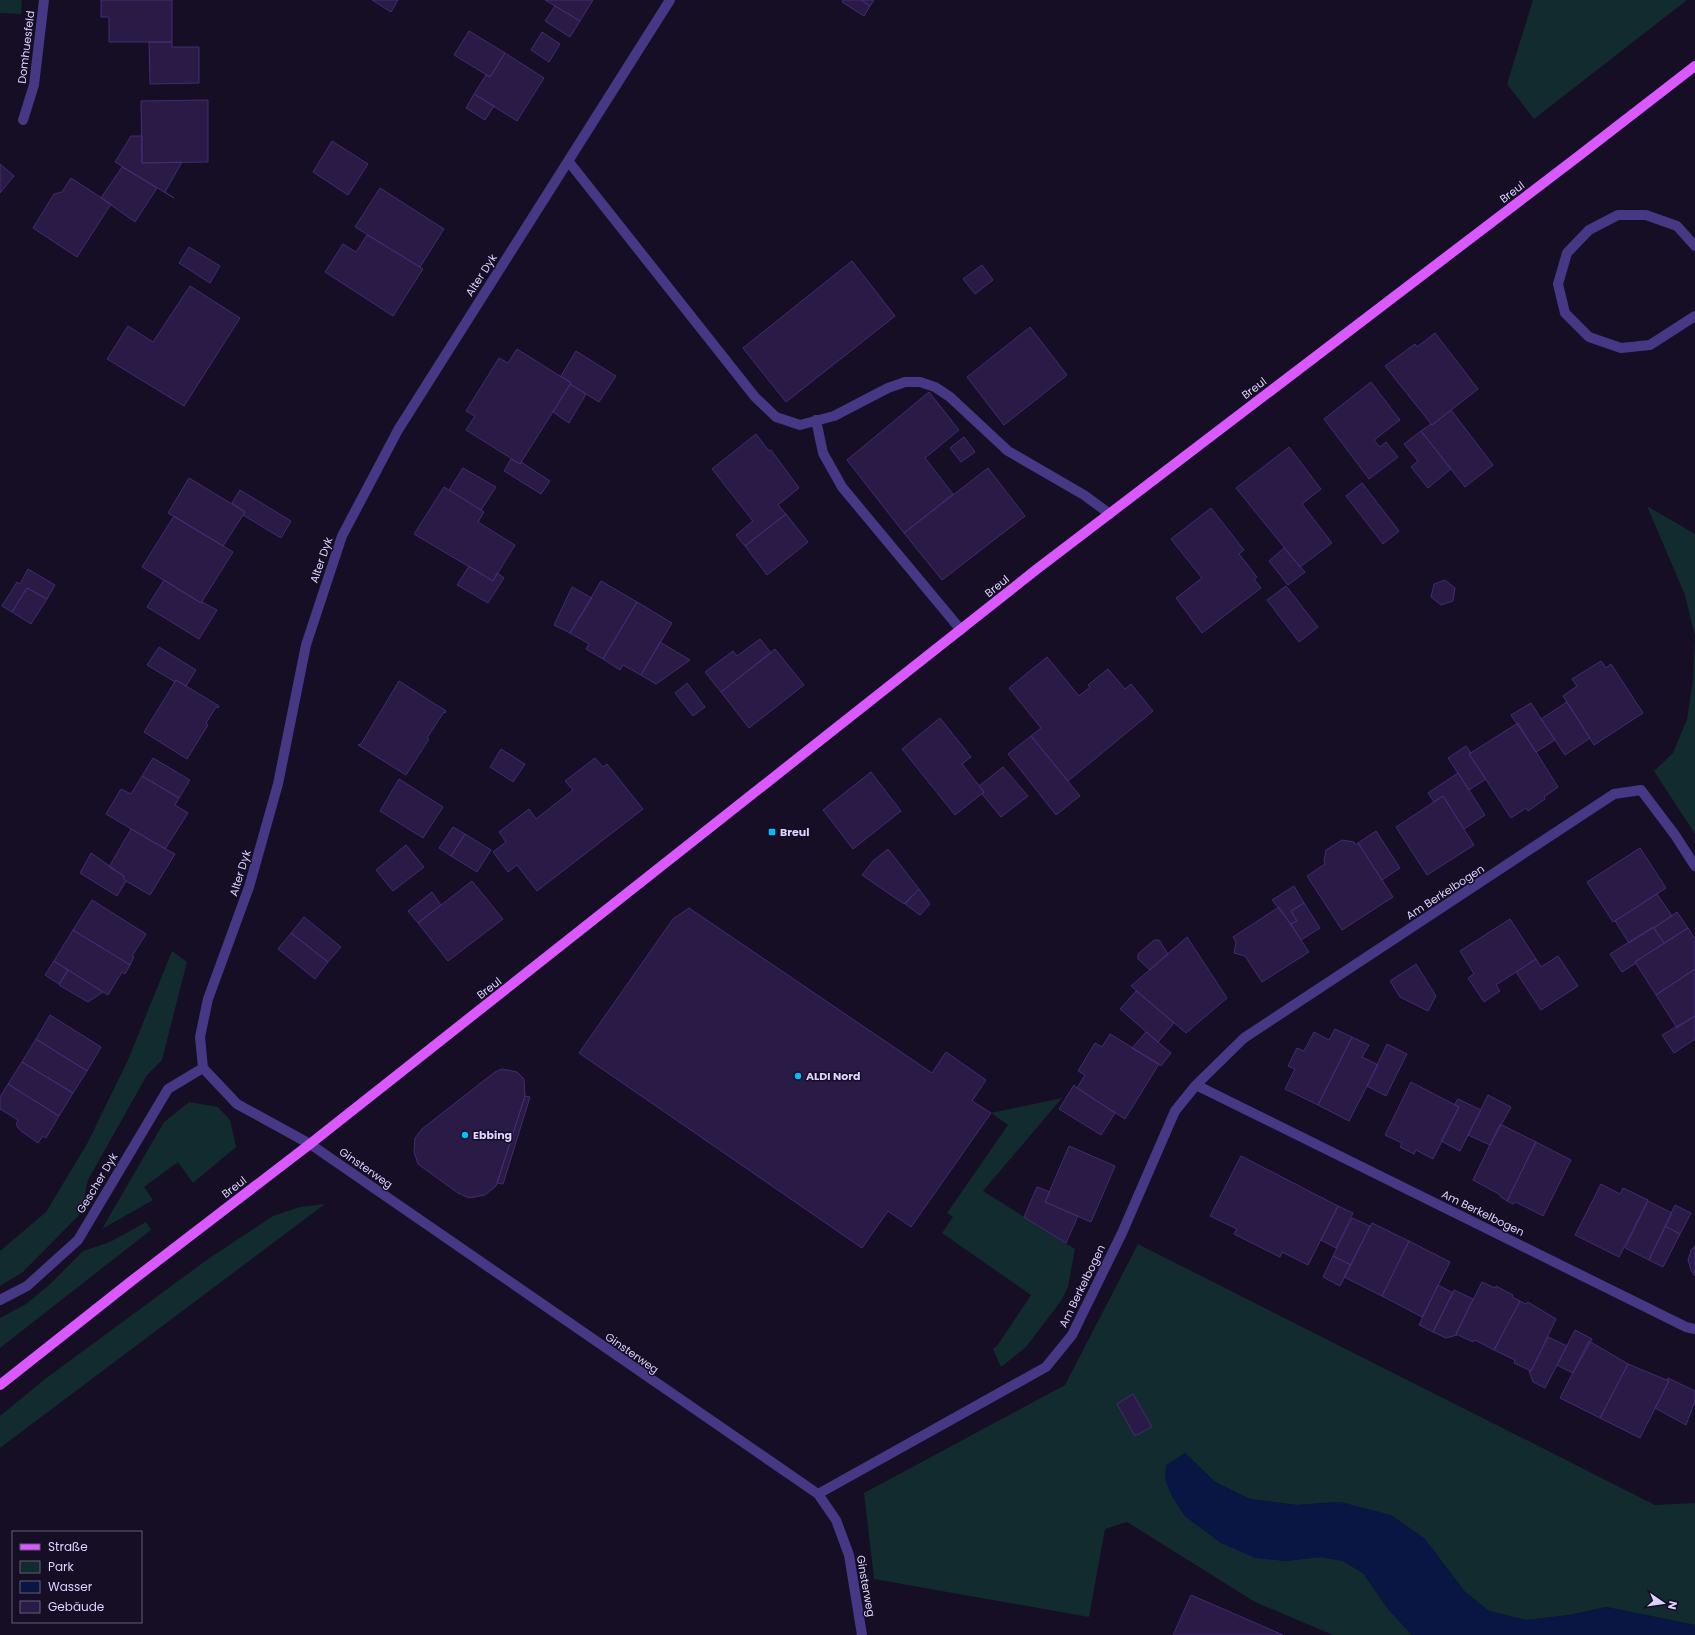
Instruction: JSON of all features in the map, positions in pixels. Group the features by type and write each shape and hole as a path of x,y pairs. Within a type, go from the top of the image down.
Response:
{"main road":[{"name":"Breul","path":"0,1385 140,1274 310,1144 1110,514 1580,156 1695,66"}],"street":[{"name":"Domhuesfeld","path":"23,120 34,85 44,0"},
{"name":"Alter Dyk","path":"203,1068 200,1037 208,999 250,887 278,784 306,644 342,536 398,430 569,162 670,0"},
{"path":"569,162 755,397 776,417 800,425 834,416 893,386 905,382 920,382 935,387 950,398 1008,451 1084,495 1110,514"},
{"path":"1695,246 1677,226 1646,215 1618,215 1589,230 1567,253 1558,284 1565,313 1589,336 1621,348 1650,345 1695,316"},
{"path":"816,420 823,453 842,487 961,630"},
{"name":"Am Berkelbogen","path":"818,1494 1046,1367 1072,1336 1122,1233 1174,1111 1196,1085 1244,1038 1614,794 1641,790 1675,834 1695,866"},
{"path":"203,1068 237,1104 310,1144"},
{"name":"Gescher Dyk","path":"0,1300 27,1286 78,1240 168,1088 203,1068"},
{"name":"Am Berkelbogen","path":"1196,1085 1686,1327 1695,1330"},
{"name":"Ginsterweg","path":"310,1144 818,1494 836,1520 849,1555 862,1635"}],"green space":[{"path":"0,0 22,0 21,14 0,13"},
{"path":"1533,0 1687,0 1534,119 1507,84"},
{"path":"1647,506 1695,534 1695,637 1685,595"},
{"path":"1695,637 1695,834 1654,771 1673,753 1687,719 1693,679"},
{"path":"172,951 187,962 162,1060 147,1075 88,1180 81,1213 23,1272 0,1286 0,1251 46,1212 87,1144 128,1060"},
{"path":"1062,1098 983,1191 1075,1249 1068,1287 1061,1301 1026,1347 1001,1367 993,1349 997,1346 1031,1295 942,1233 953,1217 947,1213 1008,1125 991,1113"},
{"path":"189,1102 218,1107 230,1120 236,1147 193,1183 178,1162 144,1187 153,1200 102,1229 164,1122"},
{"path":"325,1204 0,1448 0,1416 45,1379 208,1259 273,1216 300,1207"},
{"path":"146,1222 151,1230 0,1348 0,1318 26,1304 49,1285 83,1251 110,1242"},
{"path":"1138,1244 1655,1505 1695,1503 1695,1625 1606,1607 1570,1615 1526,1620 1489,1611 1465,1592 1424,1538 1341,1502 1296,1505 1250,1499 1215,1482 1185,1453 1172,1496 1185,1516 1221,1543 1285,1561 1321,1557 1343,1561 1363,1573 1388,1609 1412,1635 1333,1635 1255,1602 1127,1522 1105,1529 1089,1617 874,1579 864,1493 1065,1385"}],"water":[{"path":"1185,1453 1215,1482 1250,1499 1296,1505 1341,1502 1391,1515 1424,1538 1465,1592 1489,1611 1526,1620 1570,1615 1606,1607 1695,1625 1695,1635 1412,1635 1388,1609 1363,1573 1343,1561 1321,1557 1285,1561 1255,1558 1221,1543 1185,1516 1172,1496 1165,1480 1166,1465"}],"building":[{"path":"101,0 172,0 172,42 109,42 109,17 101,17"},
{"path":"372,0 398,0 391,12"},
{"path":"545,0 593,0 580,21"},
{"path":"843,0 861,0 870,6 864,16 842,2"},
{"path":"861,0 874,0 870,6"},
{"path":"555,6 580,21 570,37 545,21"},
{"path":"469,31 505,53 490,77 454,55"},
{"path":"542,32 560,44 549,62 531,50"},
{"path":"149,42 172,42 172,47 199,47 199,83 150,84"},
{"path":"505,53 544,78 517,121 474,94 486,75 490,77"},
{"path":"474,94 494,106 485,120 466,108"},
{"path":"208,100 208,162 142,163 141,101"},
{"path":"131,136 142,136 142,163 182,162 165,192 174,198 115,162"},
{"path":"332,141 368,164 348,195 313,172"},
{"path":"0,164 14,176 0,193"},
{"path":"122,167 157,188 135,222 101,198"},
{"path":"71,178 111,204 77,257 33,228 54,194 62,192"},
{"path":"380,188 444,229 420,267 355,227"},
{"path":"367,235 423,269 393,316 325,272 343,244 356,252"},
{"path":"189,247 220,266 210,283 179,263"},
{"path":"852,261 895,316 786,402 743,348"},
{"path":"982,265 993,280 975,294 963,279"},
{"path":"190,286 240,318 184,406 107,359 128,326 153,342"},
{"path":"1030,327 1067,375 1004,425 967,377"},
{"path":"1435,333 1478,389 1432,425 1385,366 1415,344 1417,347"},
{"path":"517,349 571,383 520,464 466,430 475,416 466,411 499,358 508,363"},
{"path":"576,351 616,376 599,402 570,384 571,383 561,376"},
{"path":"1371,382 1400,420 1374,440 1380,447 1386,442 1398,457 1369,479 1324,419"},
{"path":"570,384 586,394 569,423 553,412"},
{"path":"929,392 959,430 925,458 953,494 904,533 847,460"},
{"path":"1451,410 1493,465 1465,487 1421,431 1431,424 1432,425"},
{"path":"1421,431 1451,469 1428,488 1411,467 1418,461 1404,444"},
{"path":"756,434 769,451 771,450 799,488 778,505 786,514 745,546 736,535 753,521 712,469"},
{"path":"964,437 975,452 961,462 950,448"},
{"path":"1289,447 1321,489 1302,504 1332,543 1300,567 1236,488"},
{"path":"511,459 520,464 521,462 550,481 541,494 504,471"},
{"path":"463,468 496,487 481,510 449,490"},
{"path":"988,468 1025,516 942,580 904,533"},
{"path":"189,478 245,512 223,546 168,513"},
{"path":"1362,483 1399,531 1383,544 1346,496"},
{"path":"444,487 484,512 478,522 515,545 493,581 414,534"},
{"path":"240,490 291,521 281,538 243,515 245,512 232,503"},
{"path":"1211,508 1244,550 1239,554 1257,577 1254,579 1261,588 1202,633 1176,598 1202,578 1171,539"},
{"path":"786,514 808,542 767,575 745,546"},
{"path":"174,516 233,552 201,603 142,567"},
{"path":"1284,548 1305,572 1288,585 1269,561"},
{"path":"469,566 493,581 497,573 504,578 488,603 457,585"},
{"path":"28,569 55,585 47,599 27,588 12,612 2,606 17,582 20,584"},
{"path":"164,580 201,603 202,602 217,610 199,639 147,607"},
{"path":"1445,580 1455,588 1453,601 1441,605 1431,597 1434,584"},
{"path":"601,581 637,602 603,659 586,649 589,644 570,633"},
{"path":"1286,586 1318,627 1299,642 1267,600"},
{"path":"572,587 592,598 570,633 554,625"},
{"path":"27,588 47,599 31,624 12,612"},
{"path":"637,602 672,623 641,675 623,665 620,670 603,659"},
{"path":"760,639 771,653 721,692 705,672 733,651 737,656"},
{"path":"660,642 690,660 656,684 641,675"},
{"path":"159,647 196,670 186,686 176,680 175,682 147,665"},
{"path":"775,649 804,685 749,728 721,692"},
{"path":"1047,657 1079,696 1090,687 1088,685 1108,669 1125,689 1131,684 1153,711 1068,781 1031,736 1041,728 1009,688"},
{"path":"1601,661 1606,668 1611,664 1643,713 1594,745 1563,696 1577,686 1572,679"},
{"path":"176,680 219,706 218,708 216,707 206,723 208,725 187,759 144,732"},
{"path":"399,681 446,711 427,738 429,739 406,775 358,745 361,744"},
{"path":"687,683 705,707 693,716 675,693"},
{"path":"1567,702 1590,738 1565,755 1541,719"},
{"path":"1531,703 1555,740 1536,752 1511,715"},
{"path":"940,718 971,757 962,764 984,792 955,815 902,749"},
{"path":"1518,723 1558,787 1544,797 1545,799 1528,811 1526,808 1511,818 1469,754"},
{"path":"1031,736 1080,796 1056,815 1008,754"},
{"path":"1466,746 1471,753 1469,754 1486,779 1469,790 1448,758"},
{"path":"501,749 525,764 513,782 490,767"},
{"path":"153,758 190,780 179,798 142,776"},
{"path":"595,758 603,767 607,764 643,809 537,891 517,865 508,872 493,852 506,842 499,832 529,809 536,819 573,790 565,781"},
{"path":"1003,767 1028,796 1001,817 982,794 984,792 979,786"},
{"path":"871,772 901,811 853,849 823,810"},
{"path":"1458,773 1485,815 1464,829 1443,796 1434,802 1428,793"},
{"path":"142,776 179,798 175,805 188,813 165,849 106,814 121,789 131,794"},
{"path":"399,779 443,807 423,838 380,811"},
{"path":"1443,796 1474,845 1427,875 1396,827"},
{"path":"453,827 465,834 451,856 439,848"},
{"path":"131,829 175,854 150,895 126,881 123,878 124,876 109,867"},
{"path":"1376,831 1400,868 1382,880 1358,843"},
{"path":"465,834 491,850 477,872 451,856"},
{"path":"1342,840 1354,842 1355,845 1358,843 1393,897 1342,930 1307,876 1325,864 1324,861 1326,850"},
{"path":"406,845 424,867 393,891 376,870"},
{"path":"1640,848 1666,888 1613,922 1587,882"},
{"path":"888,849 919,889 904,904 862,875 873,861"},
{"path":"91,853 124,876 123,878 126,881 117,896 80,873"},
{"path":"472,881 503,919 448,961 418,923"},
{"path":"1294,886 1304,903 1291,911 1297,921 1291,924 1272,900"},
{"path":"919,889 930,904 920,915 905,904"},
{"path":"432,892 441,905 418,923 408,911"},
{"path":"1657,894 1672,916 1629,943 1615,921"},
{"path":"92,900 146,934 132,956 134,957 130,965 73,930"},
{"path":"1304,903 1320,928 1301,940 1291,924 1297,921 1291,911"},
{"path":"1279,907 1309,952 1262,982 1245,956 1234,953 1236,942 1233,937"},
{"name":"ALDI Nord","path":"689,908 932,1073 946,1052 986,1080 972,1101 991,1113 911,1227 888,1211 862,1248 579,1053 673,919"},
{"path":"1677,912 1688,928 1664,943 1654,928"},
{"path":"304,917 341,947 328,962 291,933"},
{"path":"1510,919 1536,959 1496,985 1500,991 1484,1002 1468,978 1474,974 1460,951"},
{"path":"1653,927 1664,943 1622,972 1610,954"},
{"path":"1688,928 1695,939 1695,969 1656,995 1635,962"},
{"path":"73,930 130,965 125,974 122,972 108,995 54,961"},
{"path":"291,933 328,962 315,979 278,949"},
{"path":"1187,937 1227,998 1186,1033 1131,986"},
{"path":"1154,940 1159,940 1168,954 1150,970 1138,959 1138,954"},
{"path":"1558,956 1578,986 1541,1010 1516,972 1536,959 1541,967"},
{"path":"54,961 68,970 59,984 45,975"},
{"path":"1416,964 1436,996 1428,1011 1400,997 1390,981"},
{"path":"1695,969 1695,1016 1677,1028 1656,995"},
{"path":"68,970 103,992 88,1002 59,985"},
{"path":"1136,991 1174,1023 1158,1042 1120,1009"},
{"path":"50,1015 101,1047 87,1071 36,1039"},
{"path":"1695,1016 1695,1039 1674,1053 1662,1035"},
{"path":"1335,1029 1352,1037 1318,1105 1285,1089 1295,1069 1288,1066 1297,1048 1304,1051 1314,1032 1329,1040"},
{"path":"1146,1032 1171,1053 1161,1066 1132,1048"},
{"path":"1110,1034 1159,1064 1125,1119 1077,1088 1085,1075 1078,1071 1095,1043 1102,1047"},
{"path":"1352,1037 1369,1045 1362,1057 1378,1065 1349,1121 1318,1105"},
{"path":"36,1039 87,1071 73,1093 22,1062"},
{"path":"1387,1044 1407,1054 1386,1096 1367,1086"},
{"path":"22,1062 73,1093 59,1116 8,1084"},
{"name":"Ebbing","path":"502,1069 517,1072 524,1079 525,1096 496,1186 485,1195 469,1198 458,1193 418,1164 414,1152 415,1138 422,1129 495,1072"},
{"path":"1411,1082 1459,1107 1433,1159 1416,1150 1414,1154 1400,1147 1402,1143 1385,1135"},
{"path":"8,1084 59,1116 46,1138 43,1136 38,1143 21,1131 16,1125 18,1120 0,1109 0,1097"},
{"path":"1074,1085 1115,1113 1101,1135 1059,1109"},
{"path":"1488,1095 1511,1107 1490,1145 1468,1135"},
{"path":"525,1096 530,1097 503,1184 497,1183"},
{"path":"1458,1099 1481,1110 1460,1151 1441,1141 1459,1107 1454,1105"},
{"path":"1500,1124 1536,1142 1507,1201 1499,1194 1473,1180"},
{"path":"1536,1142 1571,1160 1543,1216 1516,1202 1513,1204 1507,1201"},
{"path":"1069,1146 1115,1166 1091,1222 1045,1202"},
{"path":"1241,1156 1338,1206 1308,1265 1282,1252 1280,1257 1234,1234 1237,1229 1210,1216"},
{"path":"1601,1184 1620,1194 1623,1188 1648,1200 1619,1257 1575,1235"},
{"path":"1037,1187 1050,1192 1045,1202 1078,1216 1066,1243 1024,1217"},
{"path":"1648,1201 1672,1213 1649,1260 1625,1248"},
{"path":"1675,1205 1691,1213 1680,1234 1665,1226"},
{"path":"1338,1206 1353,1213 1336,1248 1321,1240"},
{"path":"1352,1218 1370,1226 1351,1265 1333,1256"},
{"path":"1372,1223 1409,1241 1382,1296 1344,1277"},
{"path":"1665,1226 1680,1234 1663,1267 1649,1260"},
{"path":"1409,1241 1450,1262 1422,1317 1382,1296"},
{"path":"1695,1246 1695,1276 1691,1270 1688,1260 1691,1250"},
{"path":"1333,1256 1351,1265 1340,1286 1323,1277"},
{"path":"1482,1282 1495,1288 1496,1286 1513,1295 1512,1297 1520,1301 1494,1350 1475,1340 1473,1342 1456,1334"},
{"path":"1438,1285 1453,1293 1433,1332 1419,1325"},
{"path":"1454,1290 1473,1299 1456,1334 1457,1335 1446,1338 1433,1332"},
{"path":"1520,1301 1526,1304 1528,1302 1556,1319 1531,1371 1514,1363 1515,1360 1494,1350"},
{"path":"1575,1330 1592,1339 1573,1373 1557,1365"},
{"path":"1548,1337 1567,1346 1545,1388 1533,1382 1529,1371 1531,1371"},
{"path":"1589,1341 1628,1364 1600,1418 1560,1398"},
{"path":"1628,1364 1669,1381 1640,1438 1600,1418"},
{"path":"1668,1378 1695,1391 1695,1401 1686,1425 1655,1408 1669,1381 1667,1380"},
{"path":"1133,1394 1152,1427 1135,1436 1117,1404"},
{"path":"1191,1595 1283,1635 1173,1635"}],"place":[{"name":"Breul","path":"772,832"},
{"name":"ALDI Nord","path":"798,1076"},
{"name":"Ebbing","path":"465,1135"}]}
